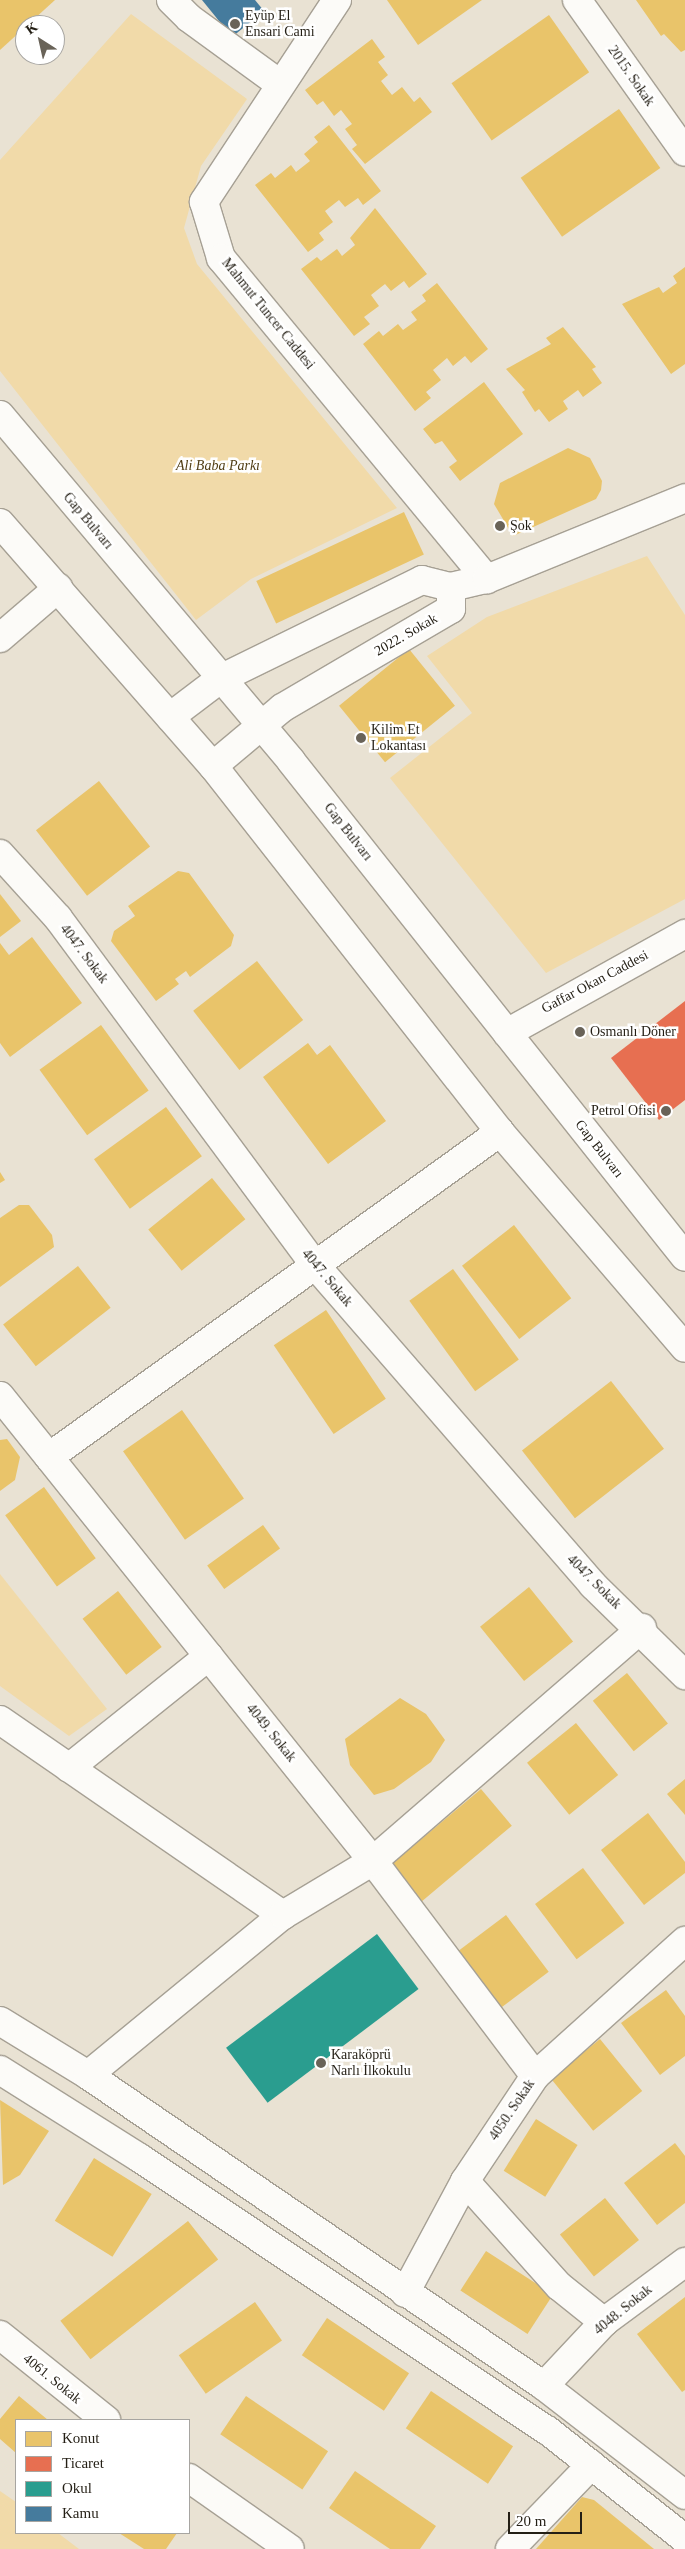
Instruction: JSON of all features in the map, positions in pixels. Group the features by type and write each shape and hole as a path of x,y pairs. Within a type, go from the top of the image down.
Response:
{"main road":[{"path":"171,0 188,18 280,84"},
{"name":"Mahmut Tuncer Caddesi","path":"337,0 204,202 221,258 487,579"},
{"name":"2015. Sokak","path":"578,0 685,152"},
{"name":"Gap Bulvarı","path":"0,415 260,726 685,1257"},
{"path":"170,717 220,679 422,580 451,587 487,579 685,498"},
{"path":"0,523 213,766 500,1132 685,1348"},
{"name":"2022. Sokak","path":"213,766 282,708 451,609 451,587"},
{"path":"0,638 58,588"},
{"name":"4047. Sokak","path":"0,854 58,918 315,1265 593,1586 642,1628 685,1675"},
{"name":"Gaffar Okan Caddesi","path":"507,1033 685,934"},
{"path":"49,1457 500,1132"},
{"name":"4049. Sokak","path":"0,1396 373,1861 535,2076"},
{"path":"88,2075 283,1915 373,1861 642,1628"},
{"path":"69,1768 209,1656"},
{"path":"0,1720 283,1915"},
{"name":"4050. Sokak","path":"405,2293 465,2181 535,2076 685,1941"},
{"path":"0,2021 88,2075 544,2386 685,2495"},
{"path":"0,2070 147,2163 546,2430 685,2539"},
{"path":"465,2181 559,2286 604,2322"},
{"name":"4048. Sokak","path":"544,2386 604,2322 685,2262"},
{"name":"4061. Sokak","path":"0,2335 105,2419"},
{"path":"510,2549 591,2465"},
{"path":"190,2479 290,2549"}],"green space":[{"name":"Ali Baba Parkı","path":"131,14 247,99 201,166 184,228 197,264 397,508 251,579 196,620 0,371 0,160"},
{"path":"647,556 685,615 685,899 546,973 390,778 472,713 427,656 487,617"},
{"path":"0,1574 107,1709 69,1736 0,1686"},
{"path":"0,2491 15,2501 15,2534 59,2534 79,2549 0,2549"}],"building: Konut":[{"path":"0,0 55,0 38,15 15,15 15,36 0,50"},
{"path":"387,0 482,0 418,45"},
{"path":"636,0 685,0 685,50 681,52 664,34 661,36"},
{"path":"549,15 589,72 492,141 452,83"},
{"path":"372,39 385,57 378,62 388,75 381,81 392,95 402,87 414,102 420,97 432,112 365,164 352,149 357,145 345,129 352,124 341,110 334,116 323,101 317,105 305,90"},
{"path":"619,109 660,168 562,237 521,178"},
{"path":"329,125 381,191 363,205 358,198 345,207 339,200 325,211 333,222 319,233 324,240 308,252 255,185 271,173 275,178 291,165 296,172 310,161 304,154 318,142 314,137"},
{"path":"375,208 427,274 409,288 404,281 391,291 385,284 371,295 379,306 364,317 370,324 354,336 301,269 317,257 321,261 337,249 342,256 355,245 350,238"},
{"path":"685,267 685,364 671,374 622,304 659,287 663,293 677,283 673,276"},
{"path":"437,283 488,349 471,363 465,356 453,366 447,358 433,370 441,380 426,392 431,398 415,411 363,344 379,331 383,336 398,324 403,330 417,320 411,312 426,301 422,295"},
{"path":"563,327 596,367 592,369 602,383 583,397 578,390 563,401 568,409 549,422 539,409 535,412 522,392 525,390 506,369 551,344 546,338"},
{"path":"484,382 523,434 460,481 449,467 457,461 442,441 435,444 423,429"},
{"path":"568,448 590,458 602,481 601,490 596,499 513,536 494,504 500,483"},
{"path":"404,512 424,555 276,623 256,581"},
{"path":"409,649 455,706 385,762 339,706"},
{"path":"99,781 150,846 87,896 36,830"},
{"path":"178,871 189,873 234,935 231,946 190,977 186,971 175,979 179,984 156,1001 111,941 114,931 135,916 128,906"},
{"path":"0,894 21,921 0,937"},
{"path":"32,937 82,1003 10,1057 0,1043 0,943 9,955"},
{"path":"257,961 303,1020 239,1070 193,1011"},
{"path":"101,1025 149,1091 87,1135 40,1070"},
{"path":"308,1043 317,1055 330,1045 386,1121 328,1164 263,1077"},
{"path":"166,1107 202,1156 130,1209 94,1159"},
{"path":"0,1172 5,1180 0,1183"},
{"path":"212,1178 245,1219 182,1271 148,1230"},
{"path":"19,1205 29,1205 52,1235 54,1247 0,1287 0,1218"},
{"path":"514,1225 571,1298 519,1339 462,1266"},
{"path":"78,1266 111,1308 36,1366 3,1324"},
{"path":"453,1269 519,1360 475,1391 409,1301"},
{"path":"326,1310 386,1399 334,1434 274,1345"},
{"path":"611,1381 664,1449 575,1518 522,1451"},
{"path":"182,1410 244,1498 185,1540 123,1451"},
{"path":"7,1439 20,1457 15,1480 0,1491 0,1440"},
{"path":"44,1487 96,1558 57,1586 5,1515"},
{"path":"263,1525 280,1548 224,1589 207,1566"},
{"path":"529,1587 573,1641 524,1681 480,1627"},
{"path":"118,1591 162,1647 126,1675 83,1619"},
{"path":"627,1673 668,1724 634,1751 593,1701"},
{"path":"400,1698 426,1714 445,1740 431,1762 394,1789 374,1795 350,1765 345,1739"},
{"path":"576,1723 618,1775 569,1815 527,1763"},
{"path":"685,1779 685,1815 667,1794"},
{"path":"481,1789 512,1826 417,1905 386,1869"},
{"path":"648,1813 685,1862 685,1873 644,1905 601,1850"},
{"path":"583,1868 625,1923 577,1959 535,1904"},
{"path":"506,1915 549,1972 502,2007 459,1951"},
{"path":"666,1990 685,2016 685,2056 660,2075 621,2023"},
{"path":"600,2039 642,2091 593,2131 551,2079"},
{"path":"0,2100 49,2131 20,2175 3,2185"},
{"path":"536,2119 578,2145 545,2197 504,2171"},
{"path":"675,2143 685,2156 685,2203 657,2225 624,2183"},
{"path":"94,2158 152,2194 112,2257 55,2221"},
{"path":"605,2198 639,2240 594,2276 560,2235"},
{"path":"188,2221 218,2260 91,2359 60,2321"},
{"path":"486,2251 553,2295 527,2334 460,2290"},
{"path":"685,2297 685,2390 682,2392 637,2334"},
{"path":"255,2302 282,2341 206,2394 179,2355"},
{"path":"327,2318 409,2373 384,2411 302,2355"},
{"path":"431,2391 513,2446 488,2484 406,2428"},
{"path":"19,2396 47,2419 15,2419 15,2452 0,2439 0,2419"},
{"path":"246,2396 328,2451 302,2489 220,2434"},
{"path":"355,2471 436,2526 420,2549 390,2549 329,2508"},
{"path":"582,2497 594,2500 654,2549 536,2549"},
{"path":"121,2534 176,2534 166,2549 144,2549"}],"building: Ticaret":[{"path":"685,1001 685,1100 659,1120 611,1058"}],"building: Okul":[{"path":"377,1934 419,1989 268,2103 226,2048"}],"building: Kamu":[{"name":"Eyüp El Ensari Cami","path":"202,0 255,0 264,11 232,37"}],"place":[{"name":"Eyüp El Ensari Cami","path":"235,24"},
{"name":"Şok","path":"500,526"},
{"name":"Kilim Et Lokantası","path":"361,738"},
{"name":"Osmanlı Döner","path":"580,1032"},
{"name":"Petrol Ofisi","path":"666,1111"},
{"name":"Karaköprü Narlı İlkokulu","path":"321,2063"}]}
